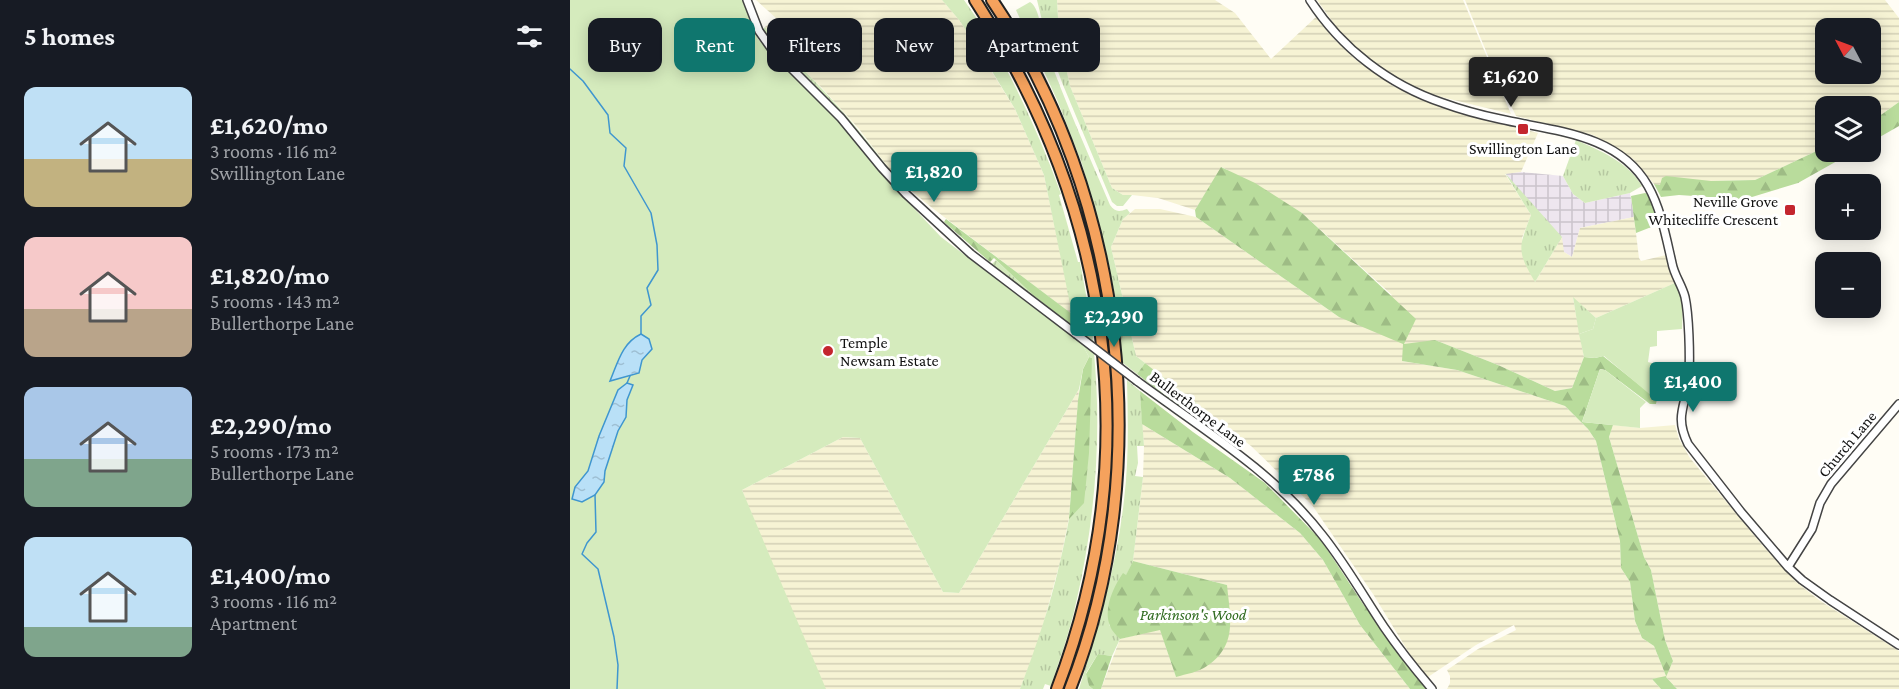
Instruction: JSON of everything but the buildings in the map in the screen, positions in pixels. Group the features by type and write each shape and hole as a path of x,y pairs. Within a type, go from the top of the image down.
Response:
{"highway":[{"path":"975,0 1014,65 1051,143 1077,217 1099,315 1104,365 1106,429 1104,482 1088,586 1079,625 1058,689"},
{"path":"992,0 1027,60 1059,126 1086,200 1110,306 1118,384 1118,441 1114,497 1109,543 1096,612 1070,689"}],"street":[{"name":"Bullerthorpe Lane","path":"747,0 759,32 771,48 840,118 906,194 971,254 1243,459 1290,499 1323,536 1384,627 1432,689"},
{"path":"1310,0 1320,16 1343,41 1395,82 1444,104 1569,132 1595,141 1624,158 1637,171 1648,185 1667,239 1671,263 1686,306 1689,374 1680,417 1683,435 1695,454 1788,567 1830,600 1899,645"},
{"name":"Church Lane","path":"1788,567 1812,529 1820,503 1831,484 1899,404"}],"shaded area":[{"path":"756,0 942,0 966,31 966,72 992,72 1015,109 1044,175 1073,315 897,179 859,129 805,72 862,72 862,18 776,18"},
{"path":"1057,0 1215,0 1235,13 1271,59 1316,17 1333,38 1356,60 1393,86 1438,106 1538,133 1521,172 1505,174 1531,215 1522,238 1535,282 1562,237 1564,252 1572,257 1580,228 1634,217 1639,258 1641,261 1666,255 1677,282 1596,318 1573,298 1584,357 1572,388 1555,391 1435,340 1402,361 1457,370 1565,406 1588,429 1596,441 1620,541 1621,568 1630,582 1635,621 1642,638 1654,646 1666,676 1673,661 1665,640 1651,570 1644,557 1609,437 1613,425 1640,428 1675,425 1679,439 1690,458 1795,581 1819,600 1899,651 1899,689 1677,689 1666,677 1652,679 1661,689 1447,689 1450,676 1447,670 1478,649 1516,630 1514,625 1476,645 1425,679 1373,594 1312,505 1251,446 1136,356 1111,247 1123,219 1135,209 1160,209 1196,217 1339,317 1392,295 1302,213 1222,167 1195,210 1158,198 1123,195 1112,188 1070,86 1067,72 1100,72 1100,18 1058,18"},
{"path":"1317,0 1463,0 1511,114 1425,93 1382,68 1345,39"},
{"path":"1465,0 1885,0 1899,18 1899,102 1881,115 1881,96 1815,96 1815,152 1755,180 1660,186 1654,184 1633,159 1593,135 1516,116 1495,73"},
{"path":"1521,172 1563,176 1573,194 1585,203 1630,193 1634,217 1580,228 1572,257 1564,252 1505,173"},
{"path":"1079,389 1069,518 1039,640 1020,689 817,689 742,490 843,437 860,438 943,592 959,593"},
{"path":"1142,424 1230,478 1300,533 1323,560 1360,625 1410,689 1101,689 1120,639 1160,629 1176,677 1227,585 1133,561 1143,477"}],"green space":[{"name":"Temple Newsam Estate","path":"570,0 742,0 749,18 674,18 674,72 755,72 755,32 758,39 767,48 767,72 791,72 834,116 892,185 941,237 1082,344 1089,357 1083,369 1079,389 959,593 943,592 860,438 843,437 742,490 826,689 570,689"},
{"path":"942,0 964,0 976,18 966,18 966,31"},
{"path":"1037,0 1057,0 1058,18 1041,18"},
{"path":"1030,2 1038,18 1020,18 1016,10"},
{"path":"765,27 767,37 762,30"},
{"path":"797,72 806,72 815,81 897,179"},
{"path":"992,72 1007,72 1044,151 1061,194 1059,195 1078,262 1080,262 1090,316 1087,316 1085,306 1071,309 1044,175 1015,109"},
{"path":"1044,72 1055,72 1110,205 1115,210 1127,209 1130,213 1123,219 1111,247 1136,356 1145,363 1137,374 1123,363 1115,296 1105,247 1082,164"},
{"path":"1058,72 1067,72 1070,86 1112,188 1123,195 1132,195 1123,206 1117,206 1112,202"},
{"path":"1899,102 1899,126 1881,136 1881,115"},
{"path":"1576,140 1622,164 1642,186 1630,193 1585,203 1573,194 1563,176"},
{"path":"1815,152 1815,162 1835,162 1798,183 1738,199 1679,195 1661,197 1654,184 1660,185 1662,178 1666,176 1711,181 1755,180"},
{"path":"1221,167 1255,183 1302,213 1416,319 1404,344 1435,340 1555,391 1572,388 1584,357 1603,356 1657,399 1656,404 1650,404 1605,370 1600,369 1582,422 1613,425 1609,437 1644,557 1651,570 1665,640 1673,661 1666,677 1677,689 1661,689 1652,679 1666,676 1654,646 1642,638 1635,621 1630,582 1621,568 1620,541 1596,441 1588,429 1565,406 1457,370 1402,361 1403,344 1339,317 1196,217 1195,210"},
{"path":"1505,173 1562,237 1535,282 1521,250 1531,215"},
{"path":"1648,194 1659,224 1636,233 1631,196"},
{"path":"946,219 1072,314 1071,309 1085,306 1089,334 1080,325 1076,329 1033,295 994,258 990,262 944,222"},
{"path":"996,260 1033,295 1076,329 1080,325 1089,333 1088,328 1092,327 1093,342 992,268"},
{"path":"1677,282 1683,301 1682,329 1657,331 1657,346 1650,347 1648,362 1662,366 1653,397 1604,356 1584,357 1579,334 1593,329 1596,318"},
{"path":"1573,297 1596,318 1593,329 1579,334"},
{"path":"1082,344 1094,353 1097,416 1095,479 1083,572 1071,624 1051,686 1045,684 1043,689 1020,689 1052,594 1070,511 1092,358 1089,357"},
{"path":"1089,357 1092,358 1089,453 1084,503 1069,519 1078,400 1083,369"},
{"path":"1145,363 1220,422 1218,425 1232,448 1137,374"},
{"path":"1600,369 1605,370 1646,402 1640,408 1640,428 1582,422"},
{"path":"1127,380 1140,391 1144,446 1137,446 1138,463 1135,476 1143,477 1133,561 1109,625 1120,639 1112,656 1098,654 1086,673 1089,686 1093,689 1079,689 1106,596 1121,524 1126,485"},
{"path":"1140,391 1265,483 1321,540 1363,604 1427,689 1410,689 1360,625 1323,560 1300,533 1230,478 1142,424"},
{"name":"Parkinson's Wood","path":"1133,561 1227,585 1230,619 1228,640 1217,658 1207,666 1176,677 1160,630 1120,639 1112,630 1108,610 1113,590 1123,573 1126,575"},
{"path":"1098,654 1112,656 1101,689 1093,689 1089,686 1086,674"}],"water":[{"path":"641,334 649,339 652,349 642,360 639,373 610,381 625,348 629,342"},
{"path":"627,383 633,385 627,400 626,417 618,431 605,471 604,482 595,495 582,502 572,499 575,487 588,471 599,436 618,390"}],"waterway":[{"path":"570,69 583,81 608,115 610,133 626,148 624,166 651,213 657,245 658,270 647,288 651,305 641,316 641,334"},
{"path":"627,383 630,376"},
{"path":"595,495 596,532 582,554 598,569 614,637 618,665 617,689"}],"place":[{"name":"Swillington Lane","path":"1523,129"},
{"name":"Neville Grove Whitecliffe Crescent","path":"1790,210"},
{"name":"Temple Newsam Estate","path":"828,351"}]}
